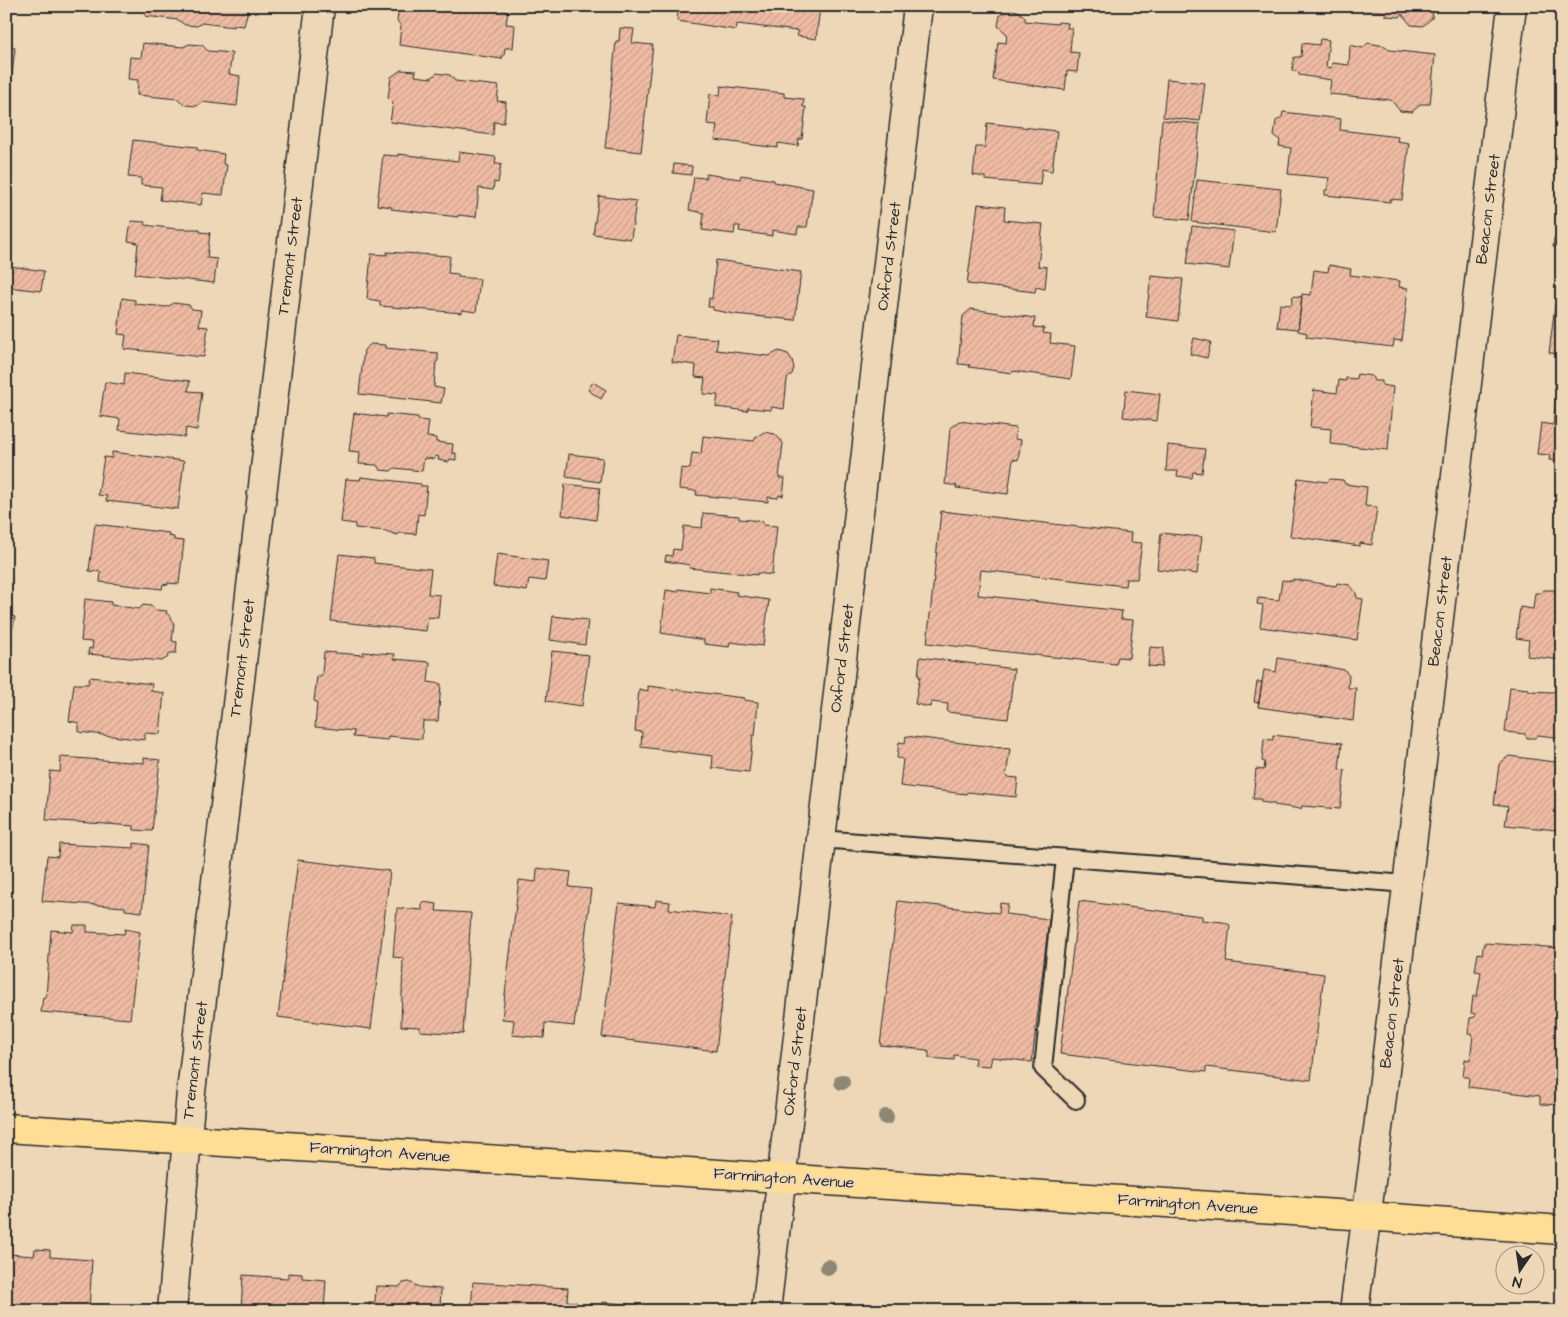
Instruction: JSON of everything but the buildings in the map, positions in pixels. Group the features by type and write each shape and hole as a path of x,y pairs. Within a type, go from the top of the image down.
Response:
{"main road":[{"name":"Farmington Avenue","path":"6,1128 1562,1230"}],"street":[{"name":"Tremont Street","path":"172,1311 186,1139 320,6"},
{"name":"Oxford Street","path":"766,1311 918,6"},
{"name":"Beacon Street","path":"1354,1311 1512,6"}],"lane":[{"path":"820,840 1407,884"},
{"path":"1066,858 1043,1068 1076,1100"}]}
